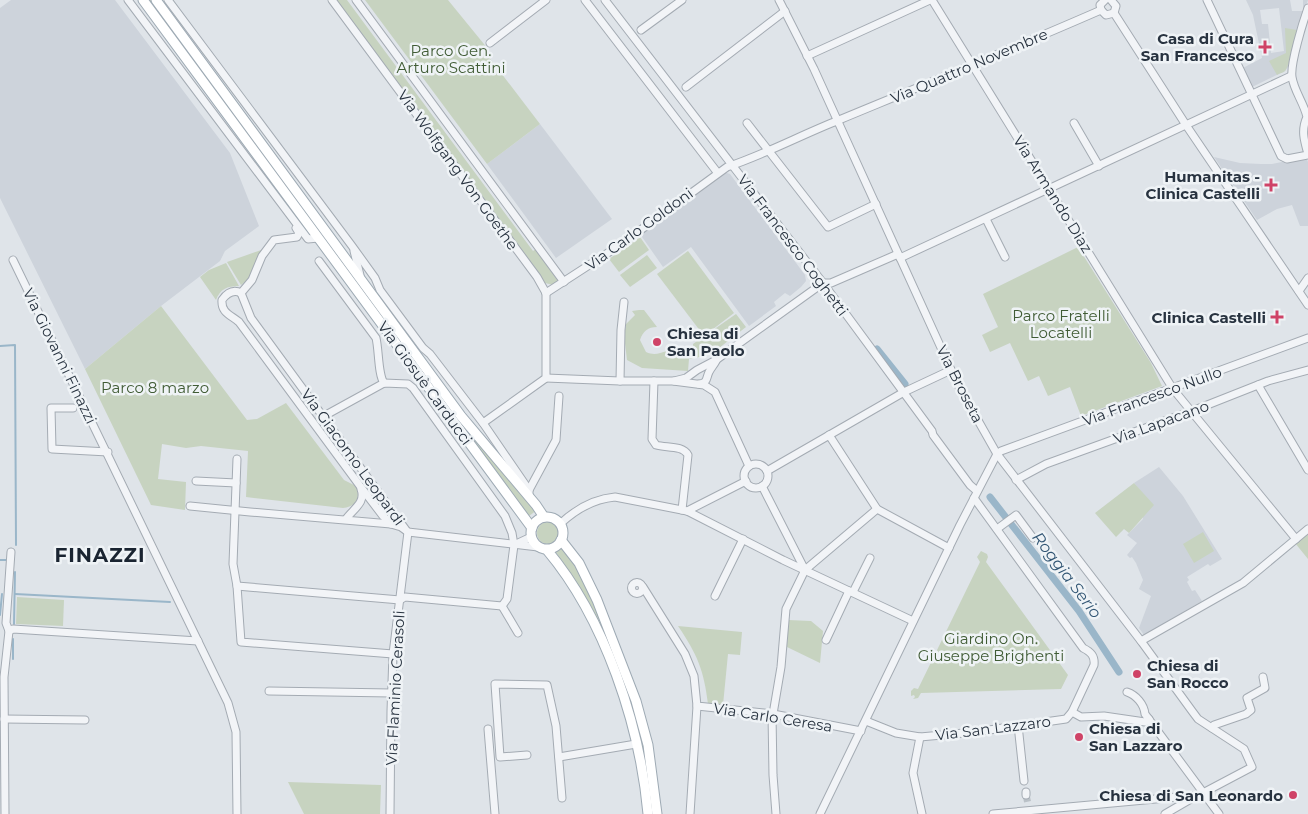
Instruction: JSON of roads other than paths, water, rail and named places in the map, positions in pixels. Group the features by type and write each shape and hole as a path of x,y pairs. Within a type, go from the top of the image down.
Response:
{"main road":[{"name":"Via Giosuè Carducci","path":"143,0 448,412 542,549 556,560 580,598 607,650 621,688 644,777 648,814"},
{"name":"Via Giosuè Carducci","path":"156,0 461,416 529,494 544,517 554,518 560,524"},
{"path":"531,532 535,522 544,517"},
{"path":"542,549 553,549 561,540 563,534 560,524"},
{"path":"561,540 579,563 597,600 636,701 648,744 657,814"}],"street":[{"path":"128,0 308,240"},
{"name":"Via Giosuè Carducci","path":"168,0 352,246 375,278 380,290 483,423 529,494"},
{"name":"Via Wolfgang Von Goethe","path":"332,0 546,293"},
{"name":"Via Wolfgang Von Goethe","path":"356,0 564,282"},
{"path":"490,43 546,0"},
{"name":"Via Francesco Coghetti","path":"585,0 717,172"},
{"name":"Via Francesco Coghetti","path":"605,0 823,283 970,485 1004,542 1083,648 1091,652 1094,657 1094,665 1072,712"},
{"path":"640,30 682,0"},
{"name":"Via Broseta","path":"779,0 876,204 951,370 997,454 1198,719 1244,749 1252,766 1203,793"},
{"path":"807,56 931,0"},
{"name":"Via Armando Diaz","path":"931,0 1051,189 1173,389 1296,539"},
{"path":"1104,0 1100,5 1100,10 1106,15 1114,14"},
{"path":"1114,14 1116,9 1113,2 1123,0"},
{"path":"1207,0 1281,156 1287,159 1308,154 1303,135 1304,125 1308,117 1292,76 1296,52 1308,8"},
{"path":"150,8 155,36"},
{"name":"Via Quattro Novembre","path":"769,152 837,121 972,66 1100,10"},
{"path":"686,87 785,11"},
{"path":"1114,14 1186,125 1308,305"},
{"path":"673,381 686,378 716,360 823,283 831,283 986,219 1251,93 1292,76"},
{"path":"747,123 828,227 876,204"},
{"path":"1074,123 1099,166"},
{"name":"Via Carlo Goldoni","path":"546,293 624,242 717,172 769,152"},
{"path":"272,243 274,240 297,237 299,233 283,208"},
{"path":"986,219 1005,257"},
{"path":"272,243 318,238"},
{"name":"Via Giacomo Leopardi","path":"241,293 252,280 262,256 272,243"},
{"name":"Via Giosuè Carducci","path":"352,246 362,282"},
{"name":"Via Giovanni Finazzi","path":"13,260 108,452 228,703 236,732 237,814"},
{"path":"319,261 376,338 379,352 380,378 384,383"},
{"path":"1299,291 1308,278"},
{"name":"Via Giacomo Leopardi","path":"241,293 230,292 226,295 222,300 223,309 240,322 360,486 391,524"},
{"name":"Via Giacomo Leopardi","path":"241,293 251,318 408,532 542,549"},
{"path":"546,293 546,378"},
{"path":"620,381 621,330 624,302"},
{"name":"Via Francesco Nullo","path":"997,454 1308,338"},
{"path":"699,384 705,382 716,360"},
{"path":"766,471 904,392 951,370"},
{"name":"Via Lapacano","path":"1016,480 1046,464 1268,381 1308,370"},
{"path":"697,371 706,372 707,376"},
{"path":"697,371 693,379 699,384"},
{"path":"483,423 546,378 673,381 699,384 708,386 715,392 750,466"},
{"path":"654,381 652,439 656,445 682,449 688,455 684,511"},
{"path":"324,416 384,383 408,384 413,388 505,516 512,533 514,545 507,599 502,606"},
{"path":"1258,385 1308,470"},
{"path":"529,494 556,440 559,396"},
{"name":"Via Giovanni Finazzi","path":"72,408 51,408 52,449 108,452"},
{"path":"829,435 877,509 949,548"},
{"path":"820,814 913,621 997,454"},
{"path":"237,458 232,564 241,620 241,641 252,644 394,654"},
{"path":"757,464 766,471 768,478 762,486 754,487 746,482 744,475 750,466 757,464"},
{"path":"196,481 236,483"},
{"path":"684,511 746,482"},
{"name":"Via Giacomo Leopardi","path":"346,520 361,502 363,496 360,486"},
{"path":"762,486 805,570"},
{"path":"560,524 582,507 604,498 615,497 684,511 913,621"},
{"path":"190,506 391,524 401,527 408,532"},
{"path":"776,814 773,775 773,714 781,667 786,609 805,570 877,509"},
{"path":"997,529 1016,515 1033,538"},
{"path":"1141,642 1243,583 1308,529"},
{"name":"Via Flaminio Cerasoli","path":"390,814 391,693 408,532"},
{"path":"514,545 531,532"},
{"path":"715,596 744,539"},
{"path":"5,814 2,787 4,677 9,631 6,624 11,552"},
{"path":"826,640 870,558"},
{"path":"237,586 400,600 405,597 502,606"},
{"name":"Via Carlo Ceresa","path":"643,587 685,654 694,676 697,706 773,714 861,731"},
{"path":"502,606 518,633"},
{"path":"9,631 13,629 198,641"},
{"path":"1210,727 1246,714 1251,710 1247,698 1265,688 1263,678"},
{"path":"527,755 500,757 496,684 547,685 556,726 562,798"},
{"path":"270,691 391,693"},
{"path":"1127,692 1134,694 1149,719 1219,814"},
{"path":"690,814 697,706"},
{"path":"1072,712 1081,718 1104,716 1145,722 1149,719"},
{"name":"Via San Lazzaro","path":"866,721 896,733 920,737 975,732 1066,719 1072,712"},
{"path":"4,719 85,720"},
{"path":"1018,725 1024,781"},
{"path":"488,729 495,814"},
{"name":"Via San Lazzaro","path":"920,737 913,773 922,814"},
{"path":"559,757 636,744"},
{"path":"1165,814 1203,793"},
{"path":"993,814 1004,814 1028,807 1203,793 1224,814"}],"waterway":[{"path":"0,346 15,345 16,545"},
{"path":"877,349 905,384"},
{"name":"Roggia Serio","path":"990,497 1079,611 1119,672"},
{"path":"0,560 7,560"},
{"path":"14,624 15,572"},
{"path":"0,615 2,594"},
{"path":"15,594 170,602"},
{"path":"13,639 13,659"}],"tunnel":[{"path":"1026,795 1028,804"}],"place":[{"name":"Casa di Cura San Francesco","path":"1265,47"},
{"name":"Humanitas - Clinica Castelli","path":"1271,185"},
{"name":"Clinica Castelli","path":"1277,317"},
{"name":"Chiesa di San Paolo","path":"657,342"},
{"name":"Chiesa di San Rocco","path":"1137,674"},
{"name":"Chiesa di San Lazzaro","path":"1079,737"},
{"name":"Chiesa di San Leonardo","path":"1293,795"}],"district":[{"name":"FINAZZI","path":"100,555"}],"park label":[{"name":"Parco Gen. Arturo Scattini","path":"451,58"},
{"name":"Parco Fratelli Locatelli","path":"1061,324"},
{"name":"Parco 8 marzo","path":"155,387"},
{"name":"Giardino On. Giuseppe Brighenti","path":"991,646"}]}
